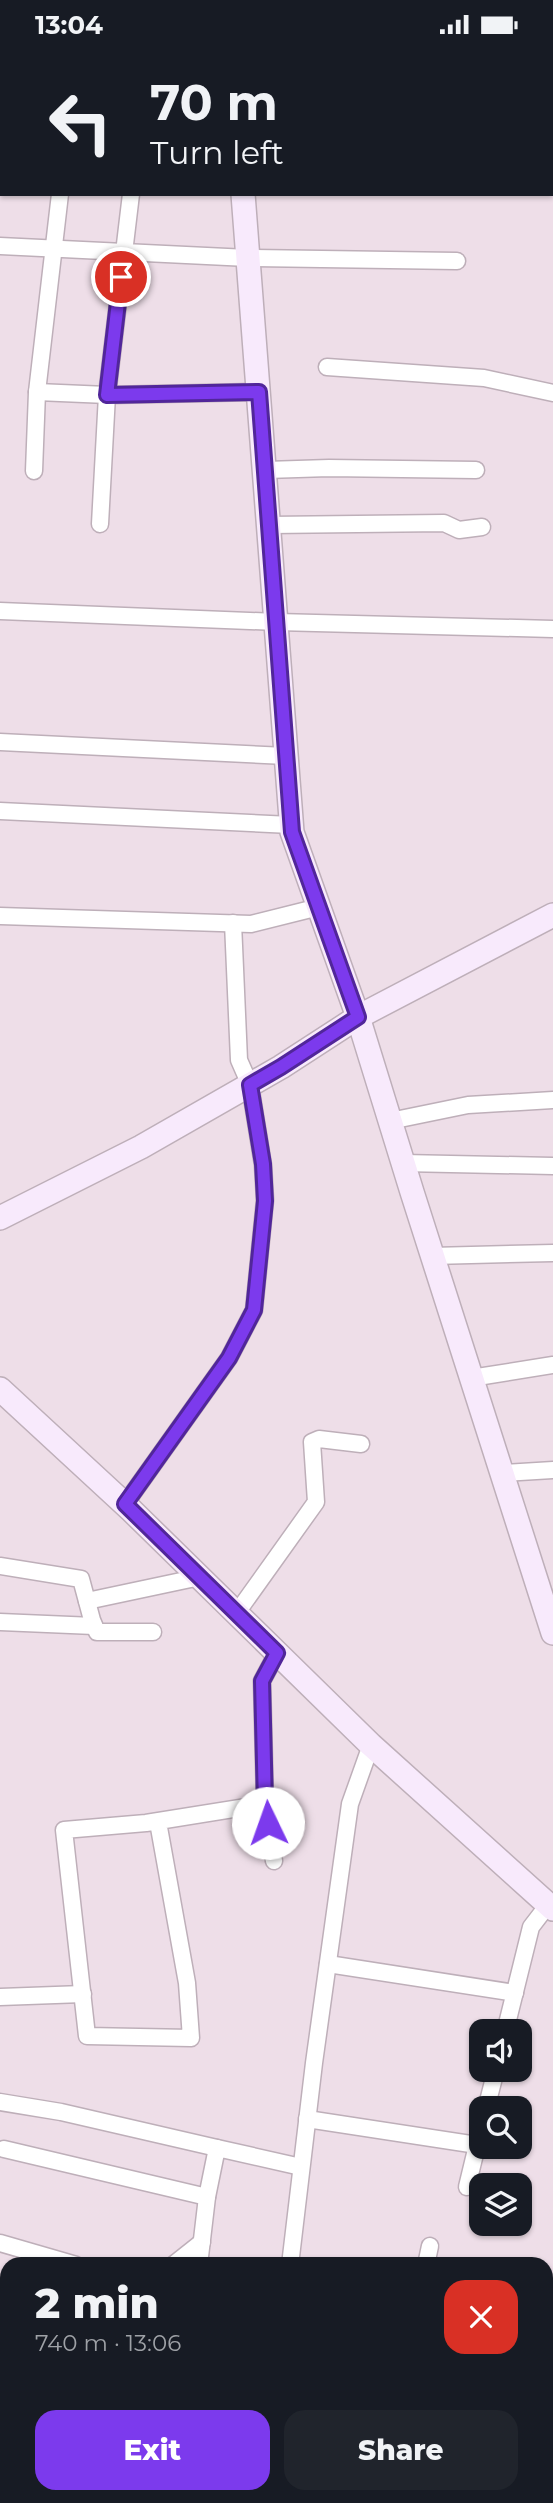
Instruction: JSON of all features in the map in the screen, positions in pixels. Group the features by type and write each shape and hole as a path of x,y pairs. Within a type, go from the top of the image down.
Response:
{"street":[{"path":"34,471 37,392 60,196"},
{"path":"100,524 107,395 131,196"},
{"path":"243,196 291,825 358,1017 471,1378 548,1603 553,1633"},
{"path":"0,246 124,254 457,261"},
{"path":"327,367 484,378 553,393"},
{"path":"37,392 107,395 259,392"},
{"path":"265,470 476,470"},
{"path":"270,525 444,523 459,530 482,527"},
{"path":"0,611 553,629"},
{"path":"0,742 286,756"},
{"path":"0,811 291,825"},
{"path":"0,916 251,924 319,907"},
{"path":"0,1218 141,1147 281,1067 358,1017 553,915"},
{"path":"125,1504 229,1358 254,1310 265,1201 263,1164 250,1085 239,1060 233,923"},
{"path":"390,1121 468,1105 553,1100"},
{"path":"403,1163 553,1166"},
{"path":"432,1256 553,1253"},
{"path":"471,1378 553,1365"},
{"path":"0,1389 125,1504 371,1745 551,1907 531,1927 508,2019"},
{"path":"236,1614 316,1502 312,1441 319,1439 361,1444"},
{"path":"502,1473 553,1470"},
{"path":"0,1566 81,1579 97,1632 153,1632"},
{"path":"87,1601 200,1577"},
{"path":"0,1622 94,1626"},
{"path":"274,1861 265,1804 262,1681 277,1653"},
{"path":"291,2257 350,1804 371,1745"},
{"path":"158,1822 187,1983 191,2038 88,2036 64,1830 158,1822 265,1804"},
{"path":"328,1964 514,1993"},
{"path":"0,1997 83,1994"},
{"path":"0,2102 61,2112 301,2167"},
{"path":"307,2119 469,2136"},
{"path":"200,2257 207,2197 217,2148"},
{"path":"4,2149 207,2197"},
{"path":"467,2187 474,2159"},
{"path":"183,2257 202,2242"},
{"path":"0,2243 48,2257"},
{"path":"428,2257 430,2246"}],"route":[{"path":"121,277 107,395 259,392 292,832 358,1017 250,1085 261,1144 265,1201 254,1310 229,1358 125,1504 277,1653 262,1681 267,1796 265,1804 268,1823"}]}
